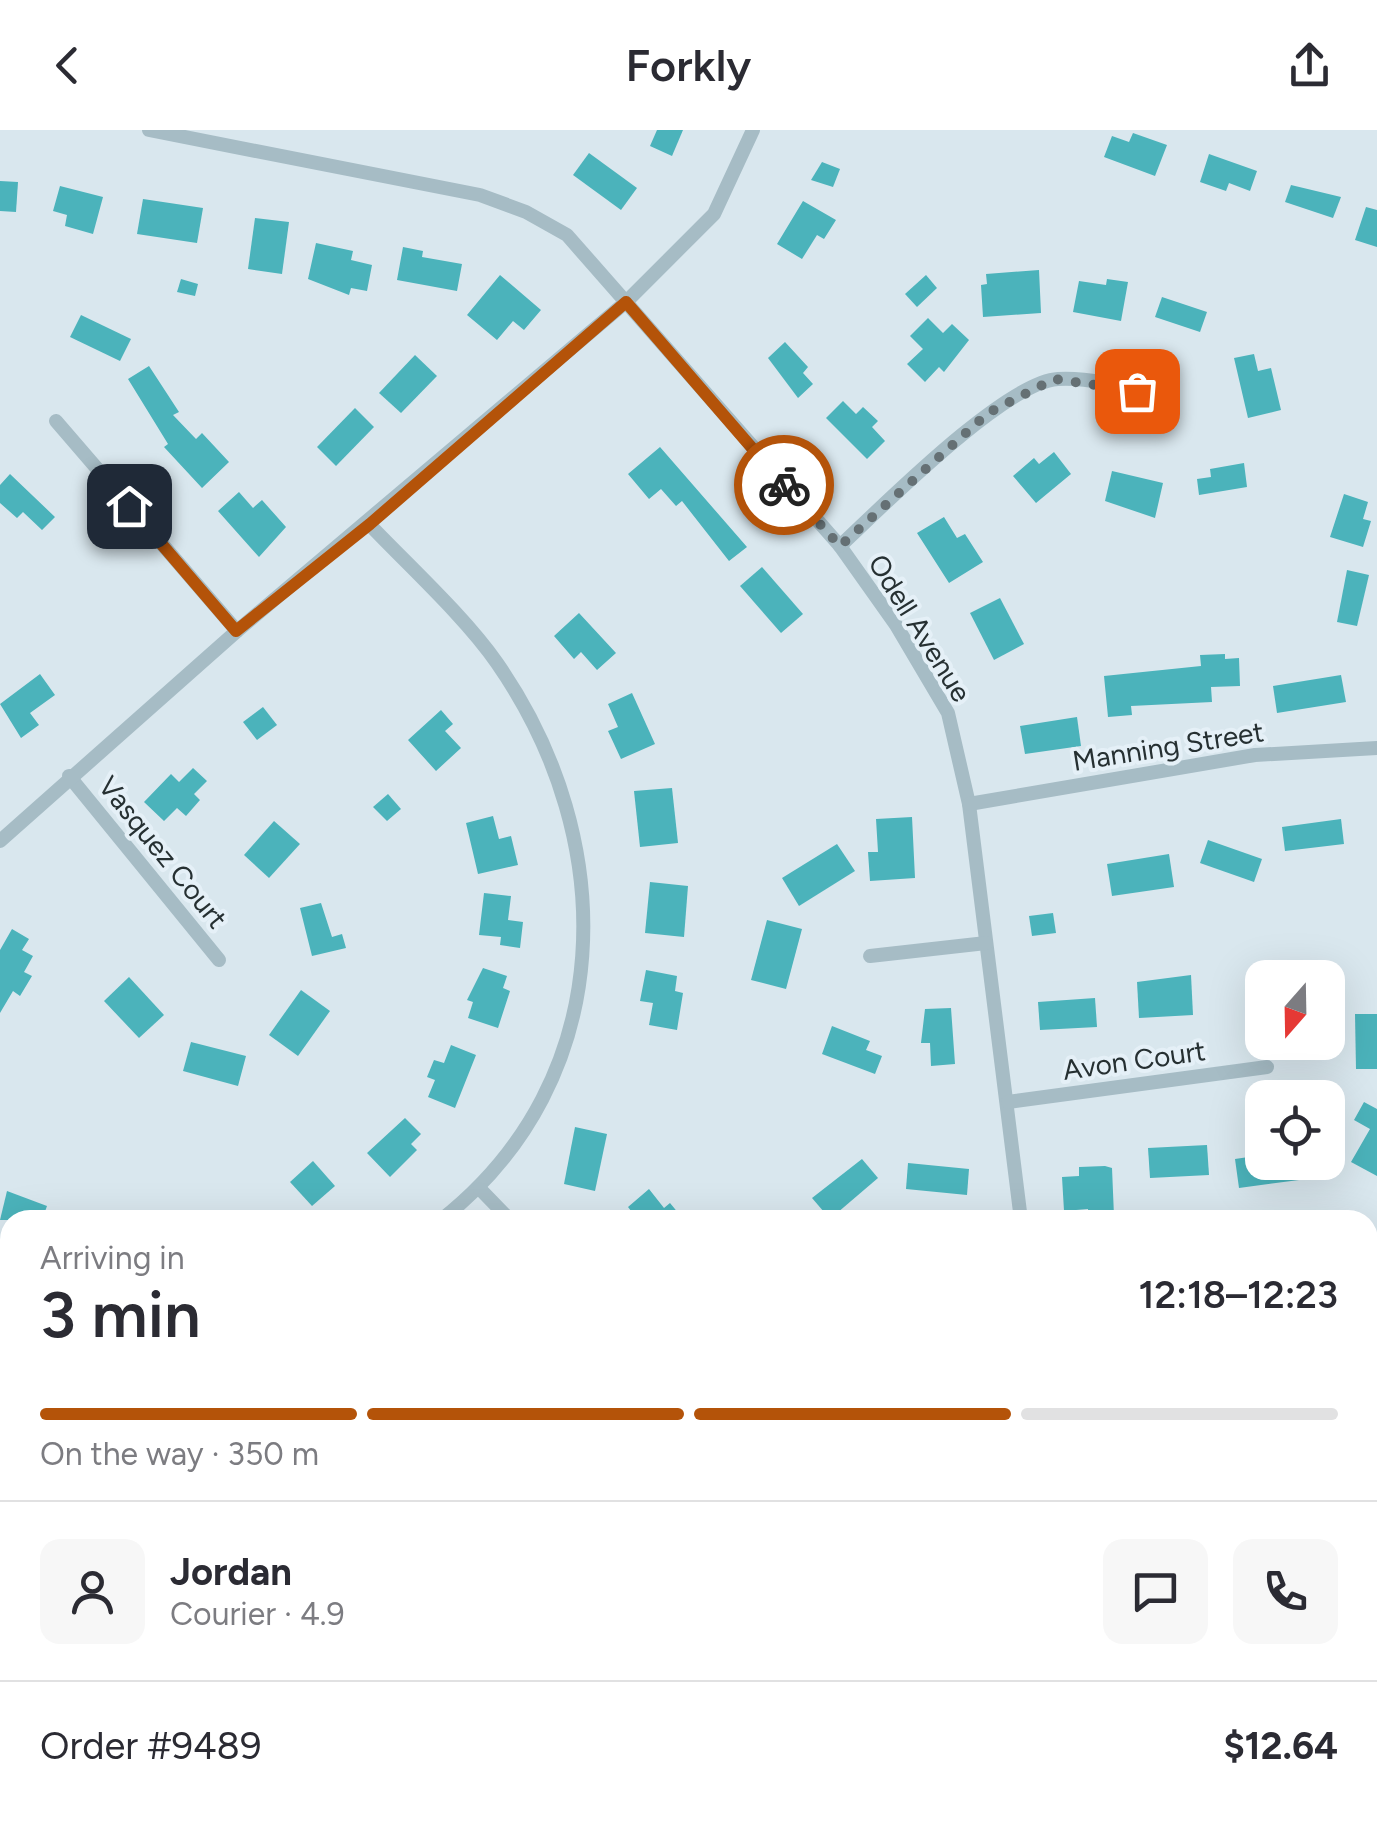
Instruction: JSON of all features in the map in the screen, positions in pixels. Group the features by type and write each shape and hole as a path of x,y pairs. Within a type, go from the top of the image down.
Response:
{"street":[{"name":"Odell Avenue","path":"149,130 480,196 526,212 567,234 840,546 896,625 948,714 969,804 1020,1210"},
{"path":"0,840 236,631 370,524 626,302 714,214 754,130"},
{"path":"840,546 988,413 1054,379 1110,384 1164,398"},
{"path":"56,421 236,631"},
{"path":"370,524 497,663 554,768 580,850 587,930 577,1014 545,1093 480,1189 454,1210"},
{"name":"Manning Street","path":"969,804 1255,755 1377,748"},
{"name":"Vasquez Court","path":"68,776 219,960"},
{"path":"870,956 986,943"},
{"name":"Avon Court","path":"1008,1102 1267,1067"},
{"path":"480,1189 500,1210"}],"building":[{"path":"657,130 683,130 672,156 650,146"},
{"path":"1133,133 1167,145 1155,176 1104,157 1112,136 1129,142"},
{"path":"589,153 637,188 621,210 573,175"},
{"path":"1209,154 1257,171 1250,191 1229,183 1226,191 1200,182"},
{"path":"822,162 840,169 833,187 811,180"},
{"path":"0,181 18,182 16,212 0,211"},
{"path":"1291,185 1341,197 1333,218 1285,202"},
{"path":"60,186 103,197 93,234 65,226 67,215 53,211"},
{"path":"143,199 203,208 197,243 137,234"},
{"path":"803,201 836,220 824,239 817,235 802,259 777,244"},
{"path":"1366,207 1377,210 1377,247 1355,240"},
{"path":"255,218 289,222 282,274 248,269"},
{"path":"316,243 353,251 351,260 372,265 367,291 351,288 349,295 308,279"},
{"path":"403,247 423,251 422,257 462,264 457,291 397,280"},
{"path":"1039,270 1041,313 983,317 981,285 987,284 986,274"},
{"path":"500,275 541,310 524,330 513,321 497,340 467,315"},
{"path":"926,275 937,288 917,307 905,294"},
{"path":"181,279 198,284 195,296 177,292"},
{"path":"1107,279 1128,282 1121,321 1073,312 1079,281 1106,285"},
{"path":"1162,297 1207,312 1200,332 1155,317"},
{"path":"81,315 131,339 120,361 70,337"},
{"path":"928,318 943,333 952,324 969,340 944,372 939,367 925,382 907,364 923,349 910,336"},
{"path":"785,342 808,367 803,373 813,384 798,398 768,358"},
{"path":"1254,354 1258,371 1271,368 1281,410 1248,418 1234,358"},
{"path":"415,355 437,376 401,413 379,393"},
{"path":"149,366 179,412 173,415 196,439 202,433 229,462 202,488 164,447 168,444 128,379"},
{"path":"843,401 856,414 863,407 878,421 872,427 885,441 867,459 826,418"},
{"path":"355,408 374,427 336,466 317,447"},
{"path":"660,447 747,547 729,561 682,501 676,506 661,489 649,499 628,474"},
{"path":"1054,452 1071,474 1036,503 1013,476 1034,458 1039,464"},
{"path":"1244,463 1247,487 1199,495 1197,479 1211,477 1210,469"},
{"path":"1112,471 1163,483 1155,518 1105,501"},
{"path":"10,474 55,517 42,530 23,512 17,518 0,503 0,485"},
{"path":"239,492 253,508 262,500 286,527 259,557 218,511"},
{"path":"1344,494 1368,502 1363,519 1371,521 1363,547 1330,537"},
{"path":"944,517 957,538 965,534 983,562 949,583 917,533"},
{"path":"762,567 803,614 781,633 740,586"},
{"path":"1347,570 1369,575 1357,626 1337,622"},
{"path":"1000,598 1024,644 994,660 970,613"},
{"path":"579,613 616,653 597,670 581,652 574,659 554,636"},
{"path":"1225,654 1225,659 1239,658 1240,686 1211,687 1212,702 1131,706 1132,715 1108,717 1104,676 1201,666 1200,655"},
{"path":"40,674 55,695 30,713 39,725 21,738 0,704"},
{"path":"1341,675 1346,702 1277,713 1273,686"},
{"path":"632,693 655,744 621,759 608,731 618,727 608,704"},
{"path":"263,707 277,725 257,740 243,722"},
{"path":"441,710 453,724 445,731 461,748 436,771 408,740"},
{"path":"1077,717 1081,746 1025,754 1020,726"},
{"path":"193,768 207,781 194,794 200,800 186,816 177,808 164,821 144,802 171,774 179,782"},
{"path":"672,788 678,843 640,847 634,791"},
{"path":"388,794 401,809 387,821 373,807"},
{"path":"493,816 499,839 511,836 518,865 478,874 466,823"},
{"path":"912,817 915,878 870,881 868,852 878,852 876,819"},
{"path":"1341,819 1344,844 1285,851 1282,827"},
{"path":"274,821 300,844 269,878 244,855"},
{"path":"1208,840 1262,859 1254,882 1200,863"},
{"path":"837,844 855,871 799,906 782,878"},
{"path":"1169,854 1174,887 1112,896 1107,864"},
{"path":"650,882 688,886 684,937 645,933"},
{"path":"484,893 511,896 508,920 523,922 520,948 500,945 501,937 479,935"},
{"path":"321,903 332,937 342,934 346,948 312,956 300,908"},
{"path":"1053,913 1056,933 1032,936 1029,916"},
{"path":"767,920 802,929 786,989 751,980"},
{"path":"12,929 29,939 22,950 33,956 24,972 32,976 20,996 13,991 0,1013 0,950"},
{"path":"483,968 507,976 503,988 510,991 498,1028 468,1018 473,1002 467,1000"},
{"path":"646,970 677,976 675,991 683,993 677,1030 649,1025 653,1003 640,1001"},
{"path":"1191,975 1193,1015 1139,1018 1137,982"},
{"path":"129,977 164,1015 139,1038 104,1001"},
{"path":"301,990 330,1011 298,1056 269,1035"},
{"path":"1095,998 1097,1027 1040,1030 1038,1002"},
{"path":"951,1008 955,1064 931,1066 930,1043 921,1043 925,1009"},
{"path":"1355,1014 1377,1014 1377,1069 1356,1069"},
{"path":"832,1026 870,1041 866,1050 882,1056 875,1074 822,1054"},
{"path":"191,1042 246,1056 238,1086 183,1071"},
{"path":"451,1045 476,1055 455,1108 428,1097 435,1080 427,1077 434,1060 444,1063"},
{"path":"1364,1102 1377,1109 1377,1176 1351,1162 1370,1129 1354,1120"},
{"path":"405,1118 421,1134 411,1144 417,1150 390,1177 367,1153"},
{"path":"575,1127 607,1134 595,1191 564,1184"},
{"path":"1207,1145 1209,1175 1150,1178 1148,1148"},
{"path":"1245,1158 1245,1180 1299,1180 1239,1188 1235,1159"},
{"path":"862,1159 878,1178 841,1210 822,1210 812,1198"},
{"path":"313,1161 335,1186 312,1206 290,1182"},
{"path":"908,1163 969,1169 967,1195 906,1189"},
{"path":"1079,1167 1112,1168 1114,1210 1064,1210 1062,1177 1079,1176"},
{"path":"649,1189 664,1208 670,1203 676,1210 630,1210 628,1207"},
{"path":"7,1191 47,1206 46,1210 2,1210"}],"way so far":[{"path":"784,485 840,546 988,413 1054,379 1110,384 1137,391"}],"route":[{"path":"129,506 236,631 370,524 626,302 784,485"}]}
